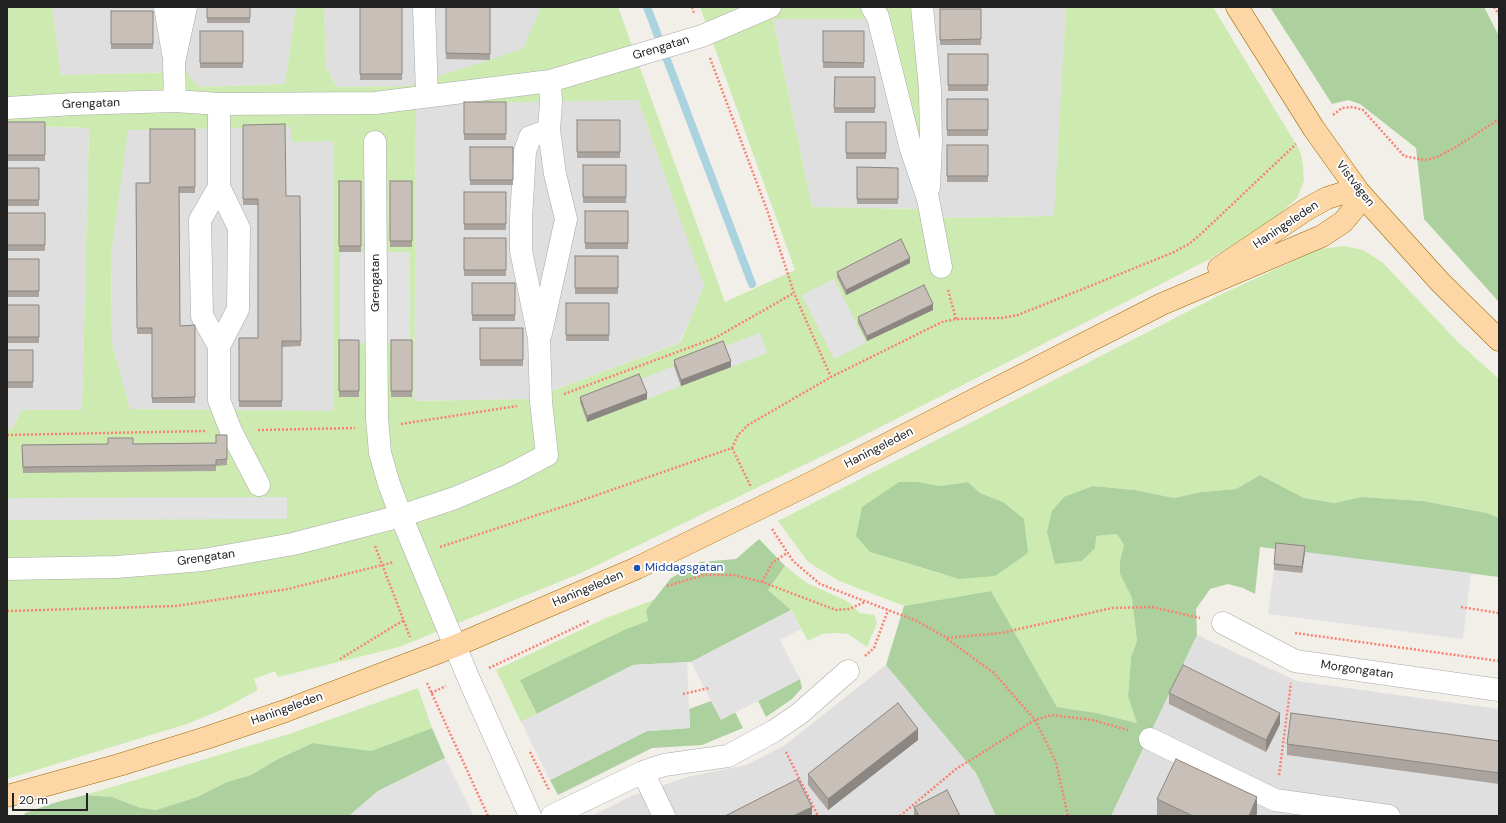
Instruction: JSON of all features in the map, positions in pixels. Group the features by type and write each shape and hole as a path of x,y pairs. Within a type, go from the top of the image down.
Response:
{"main road":[{"name":"Vistvägen","path":"1237,7 1314,130 1359,192 1440,282 1499,340"},
{"name":"Haningeleden","path":"7,796 119,765 209,737 285,711 455,646 637,568 809,484 1162,304 1322,236 1343,222 1353,210 1359,192 1334,196 1307,209 1253,247 1162,304"}],"street":[{"path":"164,7 174,62 175,101"},
{"path":"174,62 186,7"},
{"path":"424,7 427,95"},
{"name":"Grengatan","path":"7,108 74,104 175,101 219,104 375,103 427,95 550,81 702,36 770,7"},
{"path":"872,7 878,17 911,149 928,199 941,267"},
{"path":"922,7 930,90 931,142 928,199"},
{"name":"Grengatan","path":"539,338 566,219 555,174 548,130 551,102 550,81"},
{"path":"219,104 219,187 239,228 238,309 219,346 219,400 232,431 259,485"},
{"name":"Grengatan","path":"7,569 116,568 203,560 293,544 401,516 455,498 509,475 547,455 541,402 539,338 521,251 521,218 525,151 530,137 548,130"},
{"name":"Grengatan","path":"375,142 377,427 380,453 387,478 401,516 455,646"},
{"path":"219,187 200,220 202,316 219,346"},
{"name":"Morgongatan","path":"1223,623 1295,661 1499,690"},
{"path":"455,646 502,758 530,816"},
{"path":"556,814 643,772 664,765 728,756 774,731 798,714 848,671"},
{"path":"1150,739 1275,800 1354,814 1389,816"},
{"path":"643,772 664,816"}],"path":[{"path":"692,7 767,210 794,293 831,377"},
{"path":"1494,7 1499,15"},
{"path":"7,611 176,606 288,589 383,565 496,530 732,448 738,435 748,425 831,377 942,322 956,319 1002,318 1018,315 1172,253 1189,244 1286,152 1342,108 1353,107 1363,110 1404,156 1425,160 1437,157 1456,147 1499,119"},
{"path":"941,267 956,319"},
{"path":"7,435 377,427 475,414 541,402 715,338 794,293"},
{"path":"732,448 752,489"},
{"path":"770,528 793,561 820,584 917,621 947,638 994,673 1035,720 1056,762 1068,816"},
{"path":"762,582 772,563 788,553"},
{"path":"667,586 704,576 734,576 762,582 836,610 848,609 865,602"},
{"path":"1460,607 1499,613"},
{"path":"947,638 1001,633 1112,608 1152,608 1223,623"},
{"path":"848,671 874,648 888,610"},
{"path":"340,659 404,620"},
{"path":"489,669 589,621"},
{"path":"1294,632 1499,661"},
{"path":"1278,782 1295,661"},
{"path":"683,694 709,688"},
{"path":"900,816 956,769 1035,720 1052,715 1092,720 1123,728 1150,739"},
{"path":"774,731 818,816"},
{"path":"527,746 556,814"}],"shaded area":[{"path":"52,7 296,7 285,84 198,87 187,72 61,75"},
{"path":"324,7 541,7 524,49 408,86 337,87 326,67"},
{"path":"926,7 1066,7 1055,216 937,218"},
{"path":"773,18 870,19 919,209 812,207"},
{"path":"638,100 705,286 679,343 530,399 414,401 416,104"},
{"path":"7,125 89,128 82,410 22,410 12,429 7,429"},
{"path":"291,127 292,142 334,141 335,411 129,409 112,344 111,256 127,129"},
{"path":"340,252 410,252 410,343 340,343"},
{"path":"834,279 866,343 834,359 802,295"},
{"path":"760,333 767,353 731,367 723,347"},
{"path":"674,366 681,386 647,399 639,380"},
{"path":"287,497 287,519 7,520 7,498"},
{"path":"1305,552 1471,573 1463,639 1268,614 1274,570 1302,573"},
{"path":"791,610 801,629 780,640 800,679 721,720 691,662"},
{"path":"1197,635 1297,681 1499,709 1499,816 1111,816"},
{"path":"687,662 690,728 647,731 550,780 521,722 633,665"},
{"path":"886,665 976,773 996,816 591,816 634,795 687,777 746,765 785,745"},
{"path":"445,758 474,816 349,816 378,791"}],"green space":[{"path":"7,7 52,7 61,75 187,72 198,87 285,84 296,7 324,7 326,67 337,87 408,86 523,49 541,7 618,7 725,302 795,270 700,7 926,7 937,218 1054,216 1066,7 1213,7 1300,151 1304,181 1297,198 1281,213 1262,228 1206,261 843,446 581,573 399,647 278,677 275,671 254,679 258,690 221,710 187,724 7,779 7,429 12,429 22,410 82,410 89,128 7,125","holes":["773,19 870,19 919,209 812,207","638,100 704,286 680,343 530,399 414,401 416,104","291,127 291,142 334,141 334,411 130,409 112,344 111,256 128,130"]},
{"path":"1270,7 1484,7 1499,36 1499,302 1424,219 1416,148 1360,104 1348,100 1332,104"},
{"path":"1344,246 1363,250 1382,262 1458,342 1499,379 1499,518 1487,513 1423,501 1363,497 1334,503 1304,498 1260,475 1236,489 1201,492 1174,498 1135,490 1093,486 1095,536 1117,534 1124,545 1120,561 1120,574 1132,598 1137,641 1131,657 1128,696 1138,723 1097,713 1057,707 991,591 904,606 839,581 808,562 778,521 1220,295 1319,249","holes":["918,482 940,486 968,482 980,493 1003,502 944,575 870,552"]},
{"path":"1260,475 1304,498 1334,503 1362,497 1423,501 1487,513 1499,518 1499,577 1260,547 1255,594 1243,588 1228,584 1210,589 1196,609 1197,635 1111,816 996,816 976,773 886,665 904,606 991,591 1057,707 1097,713 1137,723 1128,696 1131,657 1137,641 1132,598 1120,574 1120,561 1124,545 1117,534 1096,536 1095,548 1082,561 1055,564 1047,532 1052,511 1064,497 1093,486 1135,490 1174,498 1201,492 1236,489"},
{"path":"899,482 918,482 940,486 968,482 980,493 1003,502 1024,519 1028,553 995,576 959,579 870,552 856,536 862,507"},
{"path":"759,539 785,566 768,590 791,610 691,662 633,665 537,714 520,680 626,629 648,621 646,610 671,578 700,562 736,559"},
{"path":"785,566 807,583 847,601 860,613 874,615 877,623 867,647 848,634 822,634 808,641 791,610 768,590"},
{"path":"656,599 646,610 649,621 626,629 520,680 537,714 521,722 496,670 606,618"},
{"path":"800,679 802,688 792,699 766,717 758,701"},
{"path":"418,688 432,728 371,751 313,743 278,759 251,775 227,782 197,797 156,810 141,808 112,797 85,795 292,733"},
{"path":"711,701 721,719 735,712 743,728 702,745 652,748 558,795 550,780 647,731 690,728 689,709"},
{"path":"432,728 445,758 378,791 349,816 24,816 25,813 57,802 85,795 112,797 141,808 156,810 197,797 227,782 251,775 278,759 313,743 371,751"}],"building":[{"path":"207,7 250,7 250,18 207,18"},
{"path":"360,7 402,7 402,74 360,74"},
{"path":"446,7 490,7 490,54 446,53"},
{"path":"940,9 981,9 981,39 940,40"},
{"path":"111,11 153,11 153,44 111,44"},
{"path":"200,31 243,31 243,63 200,63"},
{"path":"823,31 864,31 864,63 823,62"},
{"path":"948,54 988,54 988,85 948,85"},
{"path":"835,77 875,77 875,108 834,108"},
{"path":"947,99 988,99 988,130 947,130"},
{"path":"464,102 506,102 506,134 464,134"},
{"path":"577,120 620,120 620,152 577,152"},
{"path":"7,122 45,122 45,155 7,155"},
{"path":"846,122 886,122 886,153 846,153"},
{"path":"285,124 286,196 300,196 301,341 282,341 282,401 239,401 239,338 258,338 258,199 243,199 243,125"},
{"path":"150,129 195,129 195,187 179,187 180,326 195,325 195,397 152,398 152,328 137,328 136,183 150,183"},
{"path":"947,145 988,145 988,176 947,176"},
{"path":"470,147 513,147 513,180 470,180"},
{"path":"583,165 626,165 626,197 583,197"},
{"path":"857,167 898,168 898,199 857,199"},
{"path":"7,168 39,168 39,200 7,200"},
{"path":"339,181 361,181 361,246 339,246"},
{"path":"390,181 412,181 412,241 390,241"},
{"path":"464,192 506,192 506,224 464,224"},
{"path":"585,211 628,211 628,243 585,243"},
{"path":"7,213 45,213 45,245 7,245"},
{"path":"464,238 506,238 506,270 464,270"},
{"path":"901,239 910,258 846,290 837,272"},
{"path":"575,256 618,256 618,288 575,288"},
{"path":"7,259 39,259 39,291 7,291"},
{"path":"472,283 515,283 515,315 472,315"},
{"path":"924,285 933,304 867,336 858,317"},
{"path":"566,303 609,303 609,335 566,335"},
{"path":"7,305 39,305 39,337 7,337"},
{"path":"480,328 523,328 523,360 480,360"},
{"path":"339,340 359,340 359,391 339,391"},
{"path":"391,340 412,340 412,391 391,391"},
{"path":"723,341 731,361 681,380 674,360"},
{"path":"7,350 33,350 33,382 7,382"},
{"path":"639,374 647,393 587,416 580,397"},
{"path":"216,435 227,435 227,459 216,460 216,465 23,467 22,445 108,444 108,438 133,438 133,444 216,443"},
{"path":"1276,543 1305,546 1302,567 1274,564"},
{"path":"1183,665 1280,713 1266,740 1169,693"},
{"path":"898,703 918,729 828,799 808,774"},
{"path":"1291,713 1499,741 1499,773 1287,744"},
{"path":"1176,759 1257,797 1249,816 1193,816 1157,799"},
{"path":"798,779 812,807 793,816 725,816"},
{"path":"947,790 960,816 919,816 914,807"}],"waterway":[{"path":"647,7 752,284"}],"place":[{"name":"Middagsgatan","path":"637,568"}]}
